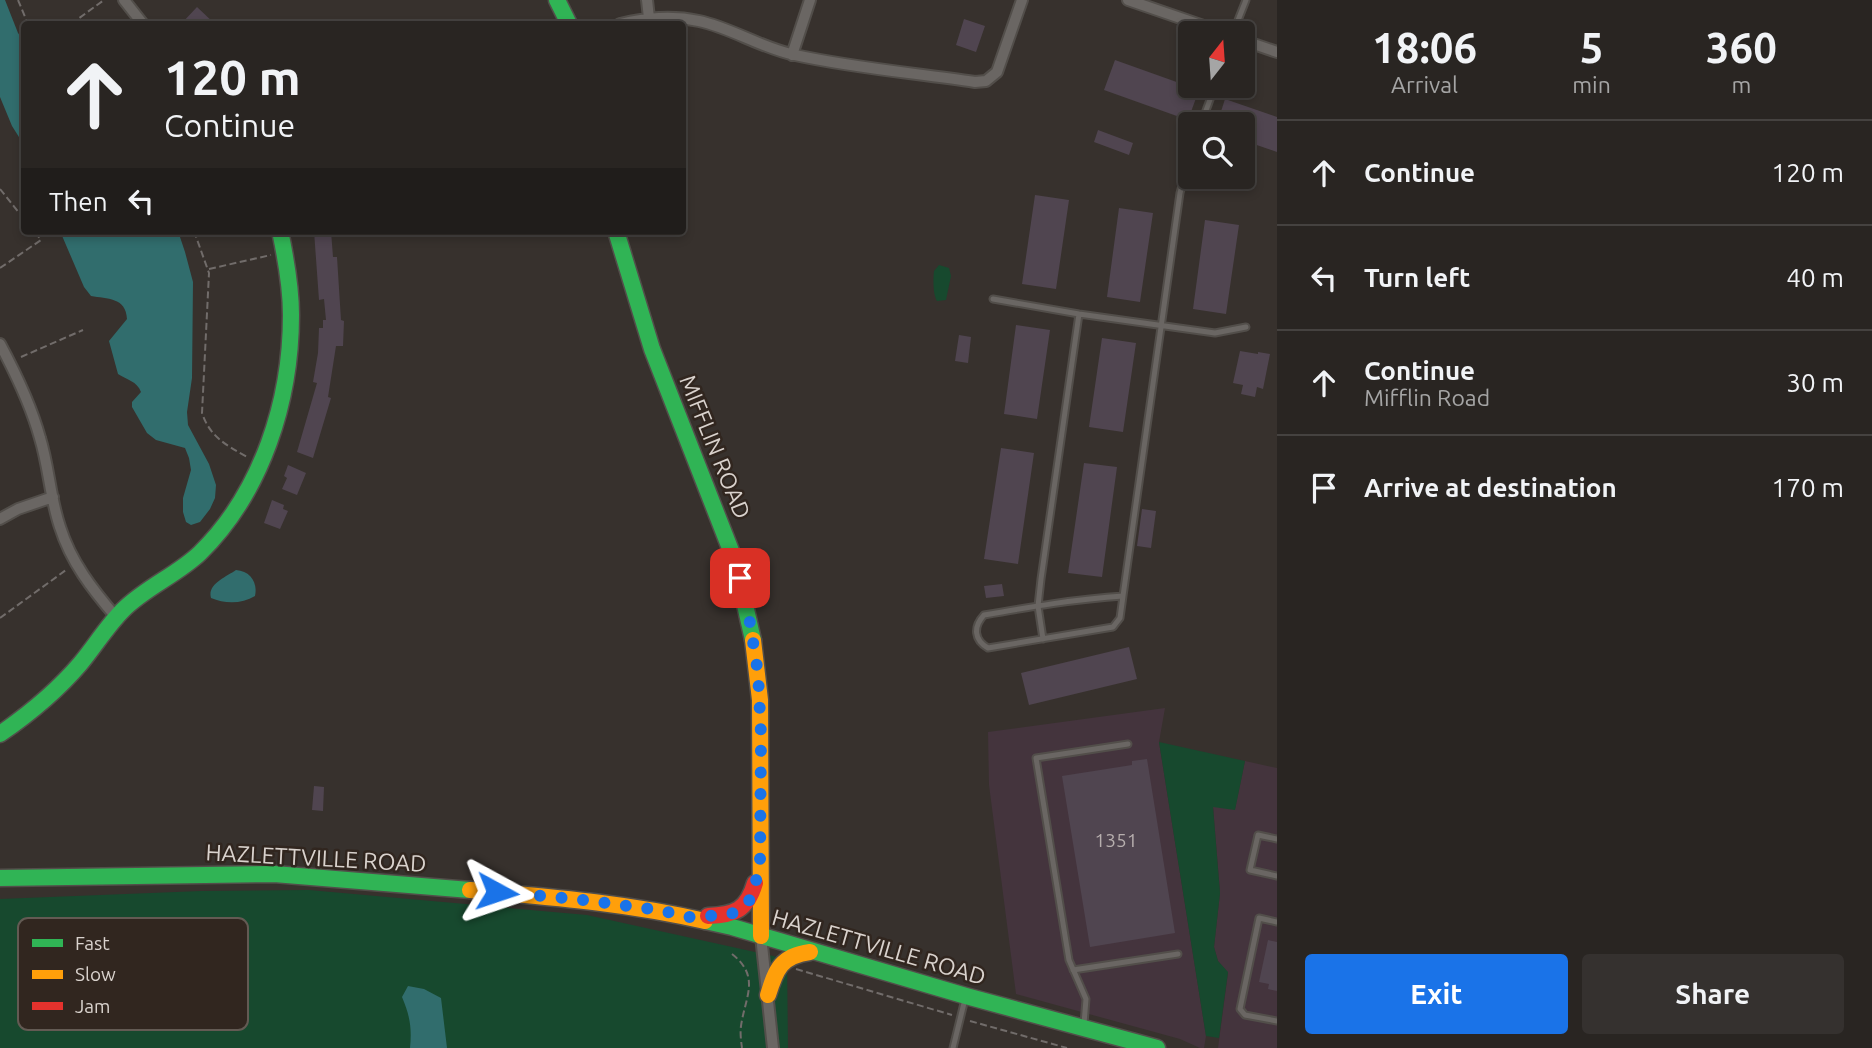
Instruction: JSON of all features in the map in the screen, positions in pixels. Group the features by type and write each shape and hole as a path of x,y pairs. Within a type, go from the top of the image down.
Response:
{"main road":[{"path":"556,0 560,21"},
{"path":"556,0 567,21"},
{"path":"0,734 33,711 62,683 116,617 139,596 200,553 237,509 271,434 282,398 291,345 289,270 281,235"},
{"name":"MIFFLIN ROAD","path":"617,235 652,349 728,541 753,639 760,700 761,936"},
{"path":"689,917 726,915 745,906 753,894 760,863"},
{"name":"HAZLETTVILLE ROAD","path":"0,878 274,874 575,899 659,910 761,936 1157,1048"},
{"path":"768,995 776,970 783,961 796,954 815,951"}],"street":[{"path":"124,0 141,21"},
{"path":"647,0 649,18"},
{"path":"792,54 810,0"},
{"path":"634,21 667,17 700,21 764,46 818,60 975,82 986,81 997,72 1022,0"},
{"path":"1128,0 1189,21"},
{"path":"1255,44 1277,52"},
{"path":"0,344 18,380 40,438 59,526 78,569 116,617"},
{"path":"0,519 18,509 53,497"},
{"path":"761,936 774,1048"}],"lane":[{"path":"1238,21 1246,0"},
{"path":"1123,596 1098,597 984,615 978,621 978,640 989,648 1113,627 1120,618 1181,189"},
{"path":"993,299 1079,314 1214,332 1246,327"},
{"path":"1043,639 1038,606 1079,314"},
{"path":"1083,1028 1086,999 1069,960 1036,758 1128,744"},
{"path":"1277,839 1258,835 1250,870 1277,876"},
{"path":"1277,922 1259,918 1240,1009 1245,1015 1277,1021"},
{"path":"1073,971 1178,954"},
{"path":"953,1048 966,996"}],"path":[{"path":"18,0 28,21"},
{"path":"75,21 104,0"},
{"path":"0,189 21,215"},
{"path":"0,268 41,240 37,235"},
{"path":"195,235 208,269 202,413 212,433 247,457"},
{"path":"208,269 272,255"},
{"path":"21,357 83,330"},
{"path":"0,618 66,570"},
{"path":"732,954 746,969 750,986 741,1027 741,1048"},
{"path":"787,966 942,1012"},
{"path":"978,1023 1067,1048"}],"shaded area":[{"path":"1165,708 1159,742 1206,1036 1204,1048 1016,994 989,785 988,732"},
{"path":"1245,761 1277,768 1277,1048 1218,1048 1228,973 1218,961 1214,947 1220,893 1213,806 1235,809"}],"green space":[{"path":"939,265 949,268 951,276 946,300 937,301 934,271"},
{"path":"1159,742 1245,761 1235,810 1213,807 1220,893 1214,947 1218,961 1228,972 1219,1038 1206,1036"},
{"path":"309,890 587,915 787,959 788,1048 0,1048 0,899 201,891"}],"water":[{"path":"0,0 5,0 21,37 21,140 0,97"},
{"path":"62,235 179,235 193,282 192,378 188,425 209,464 216,485 215,498 200,522 191,525 186,522 183,512 183,498 191,470 185,448 156,440 147,433 132,407 132,402 141,392 134,383 118,374 109,341 127,319 126,312 115,300 91,296 84,287"},
{"path":"236,570 252,578 255,596 245,601 233,602 211,598 215,585"},
{"path":"408,986 424,989 441,998 447,1048 410,1048 410,1022 402,997"}],"building":[{"path":"197,7 212,21 184,21"},
{"path":"964,19 985,26 976,52 956,45"},
{"path":"1115,60 1178,82 1178,98 1196,98 1191,112 1178,112 1178,116 1104,90"},
{"path":"1225,99 1277,117 1277,152 1255,144 1255,112 1221,112"},
{"path":"1098,130 1133,143 1129,155 1094,142"},
{"path":"1035,195 1069,200 1056,289 1022,284"},
{"path":"1119,208 1153,213 1140,302 1107,297"},
{"path":"1205,220 1239,225 1226,314 1193,309"},
{"path":"314,235 331,235 333,257 337,257 341,320 344,321 343,346 336,346 328,397 331,398 313,458 297,452 317,383 313,382 319,328 323,328 323,320 326,320 324,299 319,300"},
{"path":"1016,325 1050,330 1037,419 1004,414"},
{"path":"959,335 971,337 968,363 955,361"},
{"path":"1102,338 1136,343 1123,432 1089,427"},
{"path":"1240,351 1270,354 1263,389 1257,387 1255,397 1241,394 1243,385 1233,383"},
{"path":"1001,448 1034,453 1018,564 984,559"},
{"path":"1084,463 1117,467 1102,577 1068,573"},
{"path":"288,465 306,473 297,495 282,489 287,478 284,476"},
{"path":"272,500 284,505 283,509 288,511 280,529 264,523"},
{"path":"1142,509 1156,511 1151,548 1137,546"},
{"path":"1002,584 1004,596 986,598 984,586"},
{"path":"1129,647 1137,679 1029,705 1021,673"},
{"path":"1147,759 1175,933 1090,947 1062,776 1132,765 1132,761"},
{"path":"314,786 324,787 323,811 312,810"},
{"path":"1268,940 1277,942 1277,991 1268,989 1269,984 1259,982"}],"traffic: fast":[{"path":"557,0 568,21"},
{"path":"0,734 62,684 117,616 132,602 200,553 222,529 256,474 279,412 290,347 291,304 281,235"},
{"path":"617,235 652,349 735,561 753,640"},
{"path":"0,878 274,874 470,890"},
{"path":"705,921 1157,1048"}],"traffic: slow":[{"path":"753,640 760,700 761,936"},
{"path":"470,890 618,905 705,921"},
{"path":"768,995 781,965 792,957 810,952"}],"traffic: jam":[{"path":"708,916 739,909 748,899 755,883"}],"route":[{"path":"497,892 575,899 659,910 689,917 726,915 747,904 753,894 760,863 761,735 758,673 740,578"}]}
